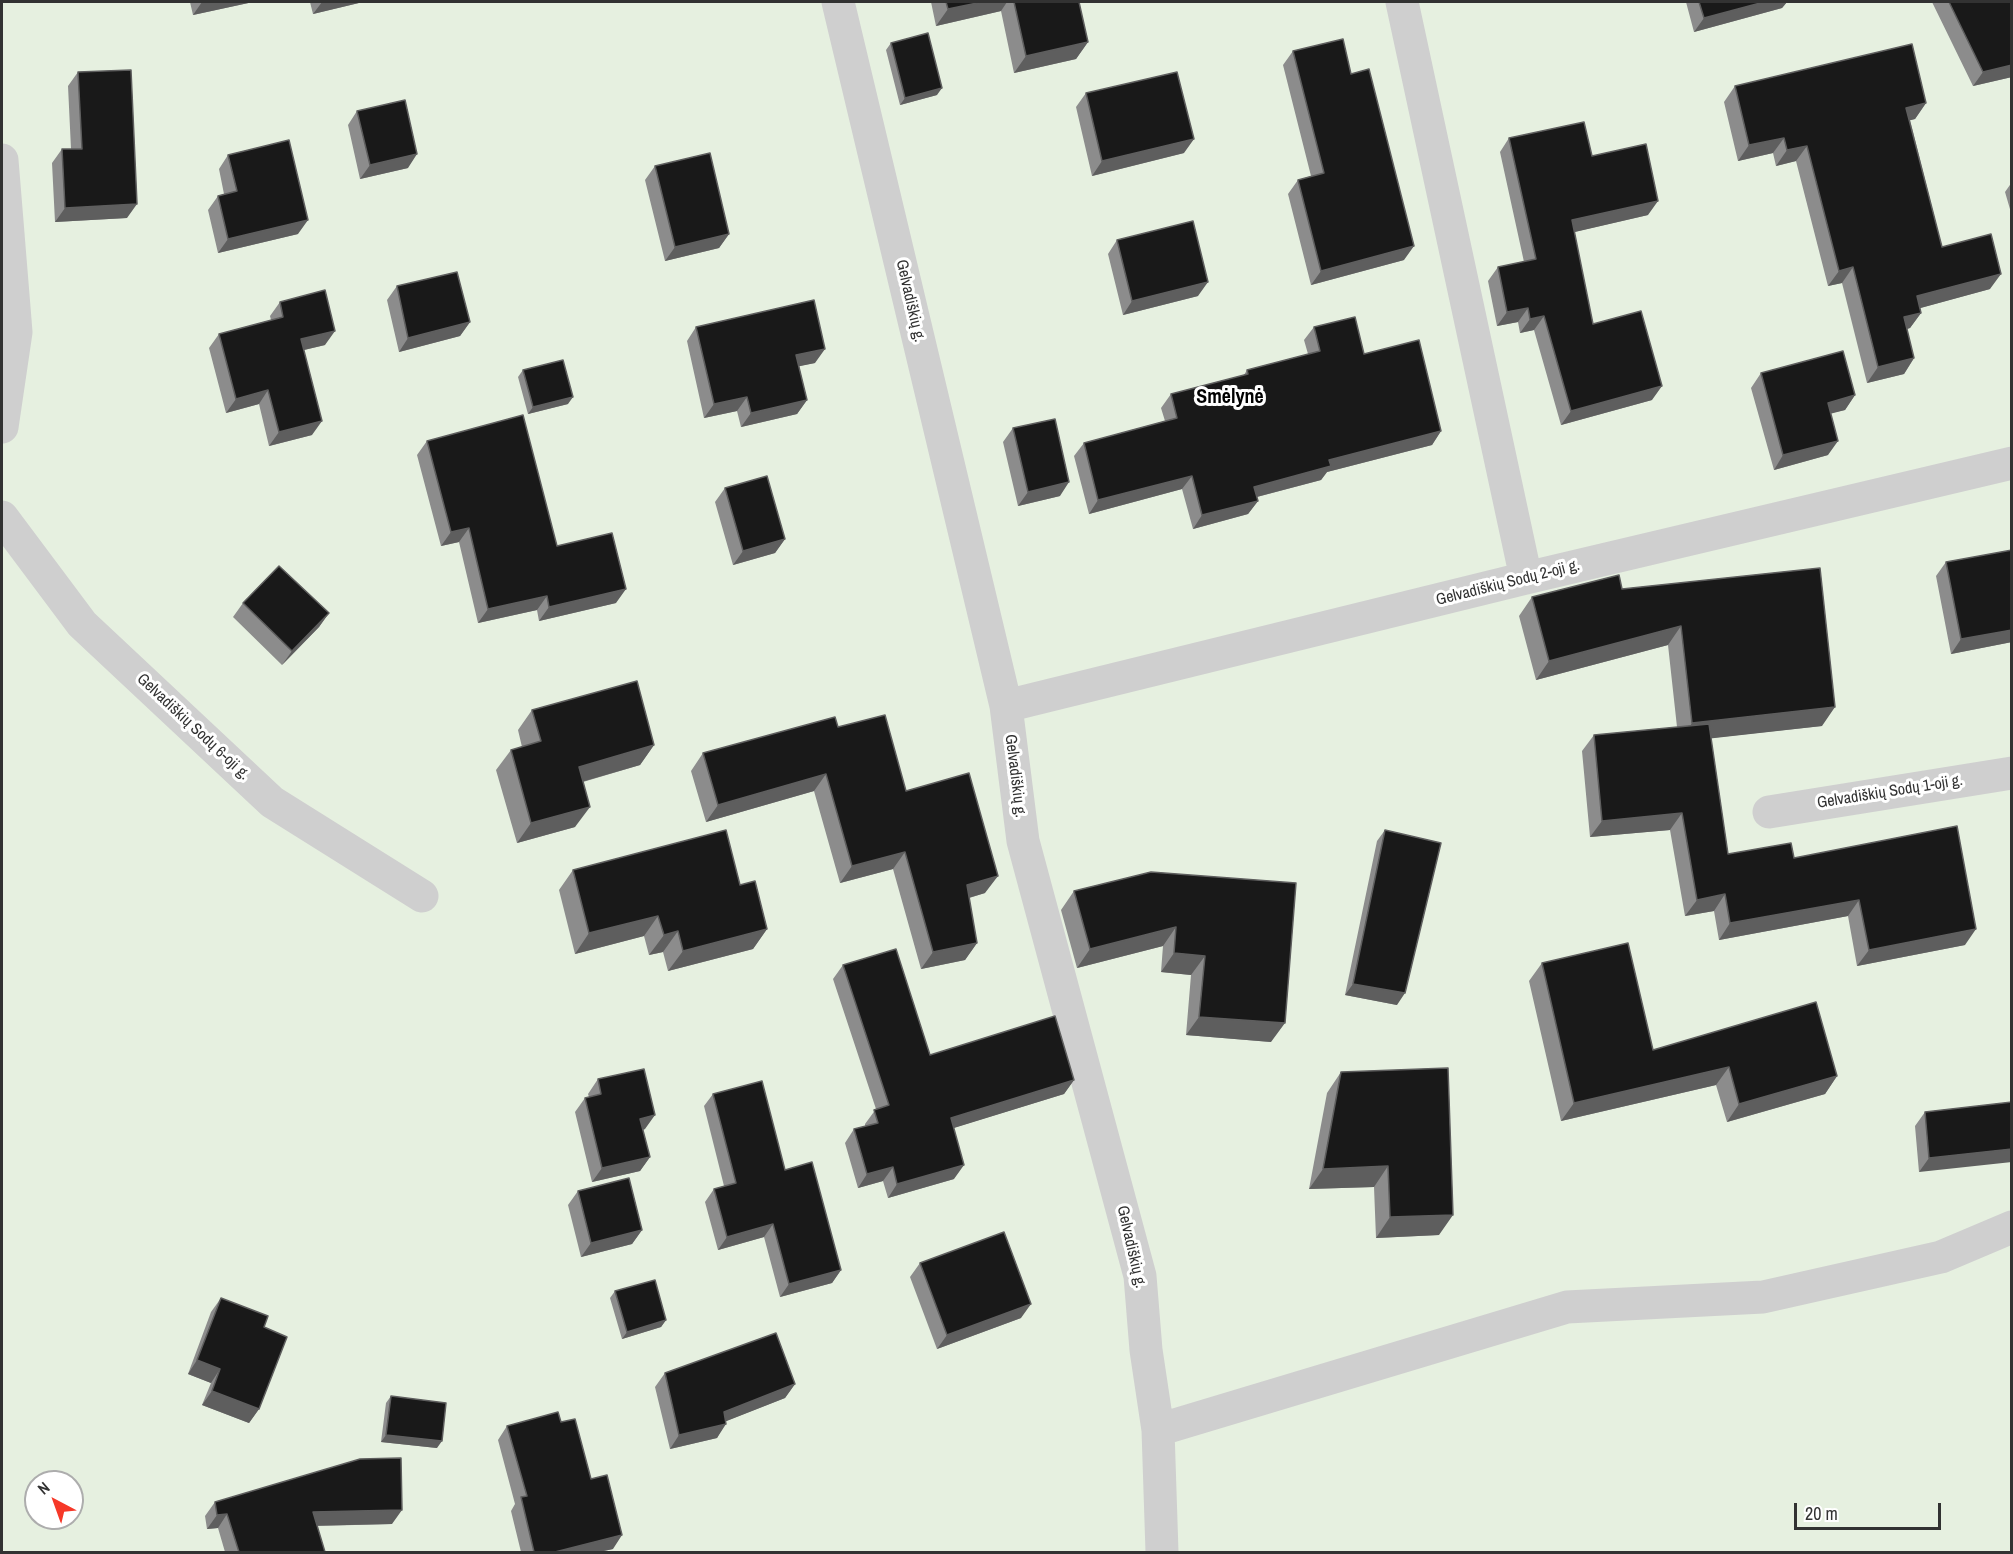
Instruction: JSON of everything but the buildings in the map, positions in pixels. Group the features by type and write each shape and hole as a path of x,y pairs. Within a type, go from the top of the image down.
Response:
{"street":[{"name":"Gelvadiškių g.","path":"838,2 1006,706 1023,841 1140,1276 1146,1350 1158,1430 1161,1552"},
{"path":"1402,2 1526,578"},
{"path":"2,160 16,332 2,427"},
{"name":"Gelvadiškių Sodų 2-oji g.","path":"1006,706 1526,578 2012,463"},
{"name":"Gelvadiškių Sodų 6-oji g.","path":"2,517 82,624 272,802 422,896"},
{"name":"Gelvadiškių Sodų 1-oji g.","path":"1769,812 2012,772"},
{"path":"1158,1430 1567,1307 1763,1297 1941,1257 2012,1227"}],"green space":[{"path":"2,2 2011,2 2011,1552 2,1552"}],"district":[{"name":"Smėlynė","path":"1230,398"}]}
